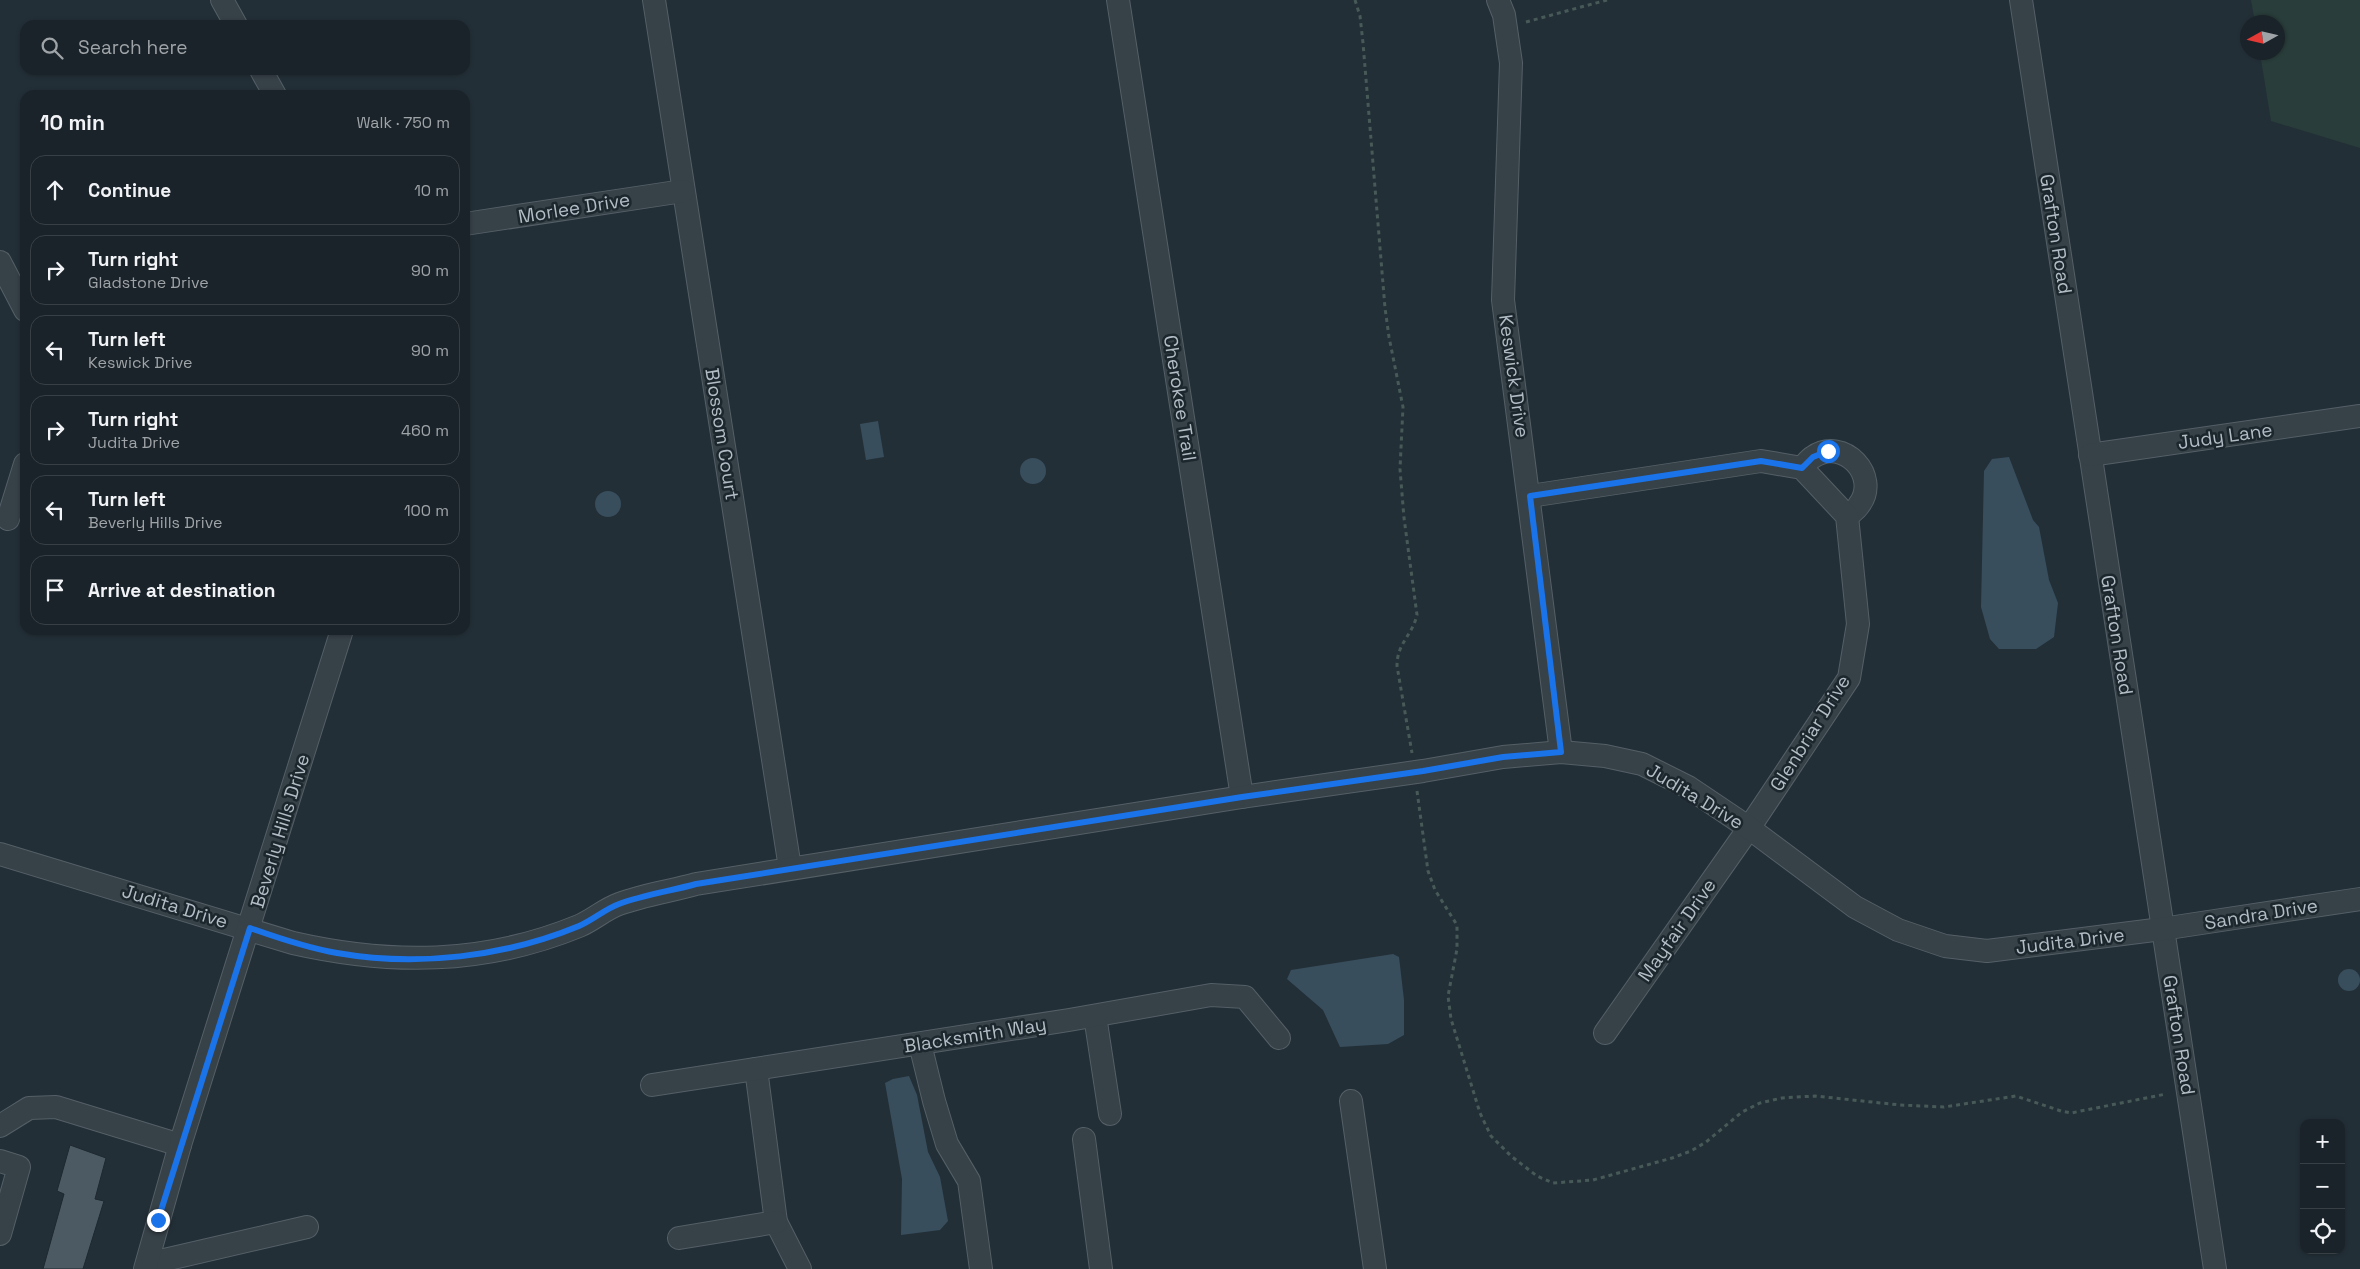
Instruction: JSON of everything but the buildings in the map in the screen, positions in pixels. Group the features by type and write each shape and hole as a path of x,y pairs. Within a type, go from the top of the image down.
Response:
{"street":[{"path":"222,0 233,20"},
{"name":"Blossom Court","path":"654,0 790,868"},
{"name":"Cherokee Trail","path":"1118,0 1242,797"},
{"name":"Keswick Drive","path":"1498,0 1504,14 1511,63 1504,300 1561,752"},
{"name":"Grafton Road","path":"2021,0 2215,1269"},
{"path":"264,75 272,90"},
{"name":"Morlee Drive","path":"470,223 683,191"},
{"path":"0,262 20,300"},
{"name":"Judy Lane","path":"2090,455 2360,416"},
{"path":"1530,496 1761,461 1802,468 1847,516 1859,506 1866,491 1864,475 1857,462 1843,453 1828,451 1813,457 1802,468"},
{"path":"11,520 20,484"},
{"name":"Glenbriar Drive","path":"1749,828 1848,678 1858,624 1847,516"},
{"name":"Beverly Hills Drive","path":"146,1266 180,1145 250,928 340,635"},
{"name":"Judita Drive","path":"0,854 250,928 293,943 319,949 381,958 426,959 474,955 526,943 579,926 618,904 696,884 1503,757 1561,752 1605,756 1642,764 1688,787 1749,828 1855,908 1898,930 1945,946 1987,951 2162,929"},
{"name":"Mayfair Drive","path":"1605,1033 1749,828"},
{"name":"Sandra Drive","path":"2162,929 2360,899"},
{"name":"Blacksmith Way","path":"652,1084 920,1044 1211,995 1245,997 1279,1038"},
{"path":"1095,1016 1110,1114"},
{"path":"920,1044 947,1144 969,1181 981,1269"},
{"path":"756,1069 776,1222 800,1269"},
{"path":"1351,1101 1375,1269"},
{"path":"0,1126 29,1108 56,1107 180,1145"},
{"path":"1084,1138 1101,1269"},
{"path":"0,1161 19,1167 0,1234"},
{"path":"679,1238 776,1222"},
{"path":"146,1266 307,1227"}],"path":[{"path":"1355,0 1360,16 1363,43 1386,318 1403,407 1400,469 1404,518 1417,615 1414,626 1401,644 1398,654 1398,666 1428,871 1435,890 1458,925 1457,949 1448,996 1451,1019 1480,1113 1491,1136 1510,1156 1537,1176 1553,1183 1593,1180 1691,1151 1706,1142 1742,1112 1760,1103 1782,1098 1815,1096 1900,1105 1944,1107 2016,1096 2071,1113 2166,1094"},
{"path":"1506,28 1607,0"}],"green space":[{"path":"2251,0 2360,0 2360,148 2271,121 2261,60 2285,60 2285,15 2254,15"}],"water":[{"path":"878,421 884,457 866,460 860,424"},
{"path":"2009,457 2033,520 2039,527 2049,580 2058,603 2054,637 2036,649 1999,649 1990,639 1981,607 1984,471 1992,459"},
{"path":"1033,458 1042,462 1046,471 1042,480 1033,484 1024,480 1020,471 1024,462"},
{"path":"608,491 617,495 621,504 617,513 608,517 599,513 595,504 599,495"},
{"path":"1393,954 1399,957 1404,1000 1404,1035 1388,1044 1340,1047 1323,1010 1287,979 1291,970"},
{"path":"2349,969 2357,972 2360,980 2357,988 2349,991 2341,988 2338,980 2341,972"},
{"path":"909,1076 917,1095 928,1152 940,1177 948,1221 940,1230 901,1235 902,1179 885,1083 893,1079"}],"route":[{"path":"158,1220 180,1145 250,928 293,943 337,953 381,958 426,959 474,955 526,943 579,926 618,904 696,884 1503,757 1561,752 1530,496 1761,461 1802,468 1813,457 1828,451"}]}
